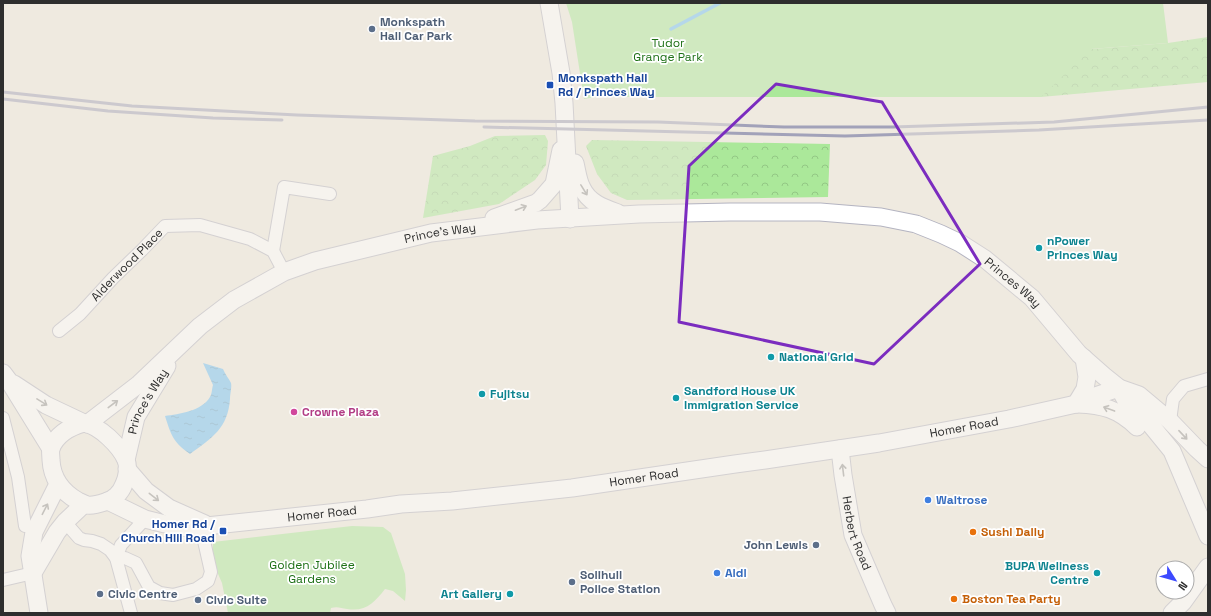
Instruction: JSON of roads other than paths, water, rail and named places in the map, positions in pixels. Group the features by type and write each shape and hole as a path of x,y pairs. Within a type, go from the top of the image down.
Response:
{"street":[{"path":"549,3 561,73 566,126 570,219"},
{"path":"566,126 581,187 584,192 599,206 623,215"},
{"path":"457,230 509,213 536,203 540,200 554,184 566,126"},
{"path":"284,272 273,251 284,187 330,194"},
{"name":"Prince's Way","path":"85,424 139,384 200,326 234,300 284,272 322,259 431,233 537,220 623,215 730,212 820,212 881,217"},
{"name":"Princes Way","path":"881,217 916,224 960,243 985,259 1032,298 1084,358 1119,388 1130,408 1150,424 1172,451 1208,536"},
{"name":"Alderwood Place","path":"59,331 80,314 113,278 165,226 200,225 250,239 273,251"},
{"name":"Prince's Way","path":"126,464 136,417 178,347"},
{"path":"1084,358 1087,377 1084,389 1076,404 1101,406 1113,410 1130,421 1152,441 1186,484"},
{"path":"1170,421 1173,399 1184,386 1208,379"},
{"path":"5,381 46,405 85,424 97,428 105,434 117,448 126,464 146,491 169,508 209,526 204,541 211,572 208,581 196,589 173,595 160,593 149,587 136,563 125,558 116,558"},
{"path":"5,381 50,449 51,467 58,484 70,496 84,504 92,505 108,501 118,494 124,486 126,464"},
{"name":"Princes Way","path":"1119,388 1139,395 1170,421 1197,450 1208,459"},
{"name":"Homer Road","path":"108,501 145,519 187,528 401,504 452,501 572,488 840,449 975,425 1076,404 1119,388"},
{"path":"3,418 18,477 25,526"},
{"path":"50,449 61,434 74,426 85,424"},
{"name":"Herbert Road","path":"840,449 853,535 887,613"},
{"path":"39,613 30,556 34,532 58,484"},
{"path":"3,580 33,573 57,532 84,504"},
{"path":"116,558 121,545 145,519"},
{"path":"65,522 80,538 101,544 110,550 116,558 131,613"},
{"path":"1177,607 1208,567"},
{"path":"1177,607 1208,590"}],"water":[{"path":"203,363 223,369 230,381 229,409 226,418 218,431 190,454 173,438 165,416 196,409 202,406 210,397 213,385"}],"waterway":[{"path":"671,29 720,3"}],"railway":[{"path":"3,92 132,106 297,115 475,121 658,122 784,127 893,127 1054,122 1208,107"},
{"path":"3,99 108,111 213,118 282,120"},
{"path":"484,127 845,136 1039,130 1208,120"}],"place":[{"name":"Monkspath Hall Car Park","path":"372,29"},
{"name":"Monkspath Hall Rd / Princes Way","path":"550,85"},
{"name":"nPower Princes Way","path":"1039,248"},
{"name":"National Grid","path":"771,357"},
{"name":"Fujitsu","path":"482,394"},
{"name":"Sandford House UK Immigration Service","path":"676,398"},
{"name":"Crowne Plaza","path":"294,412"},
{"name":"Waitrose","path":"928,500"},
{"name":"Homer Rd / Church Hill Road","path":"223,531"},
{"name":"Sushi Daily","path":"973,532"},
{"name":"John Lewis","path":"816,545"},
{"name":"Aldi","path":"717,573"},
{"name":"BUPA Wellness Centre","path":"1097,573"},
{"name":"Solihull Police Station","path":"572,582"},
{"name":"Civic Centre","path":"100,594"},
{"name":"Art Gallery","path":"510,594"},
{"name":"Boston Tea Party","path":"954,599"},
{"name":"Civic Suite","path":"198,600"}],"park label":[{"name":"Tudor Grange Park","path":"668,50"},
{"name":"Golden Jubilee Gardens","path":"312,572"}]}
